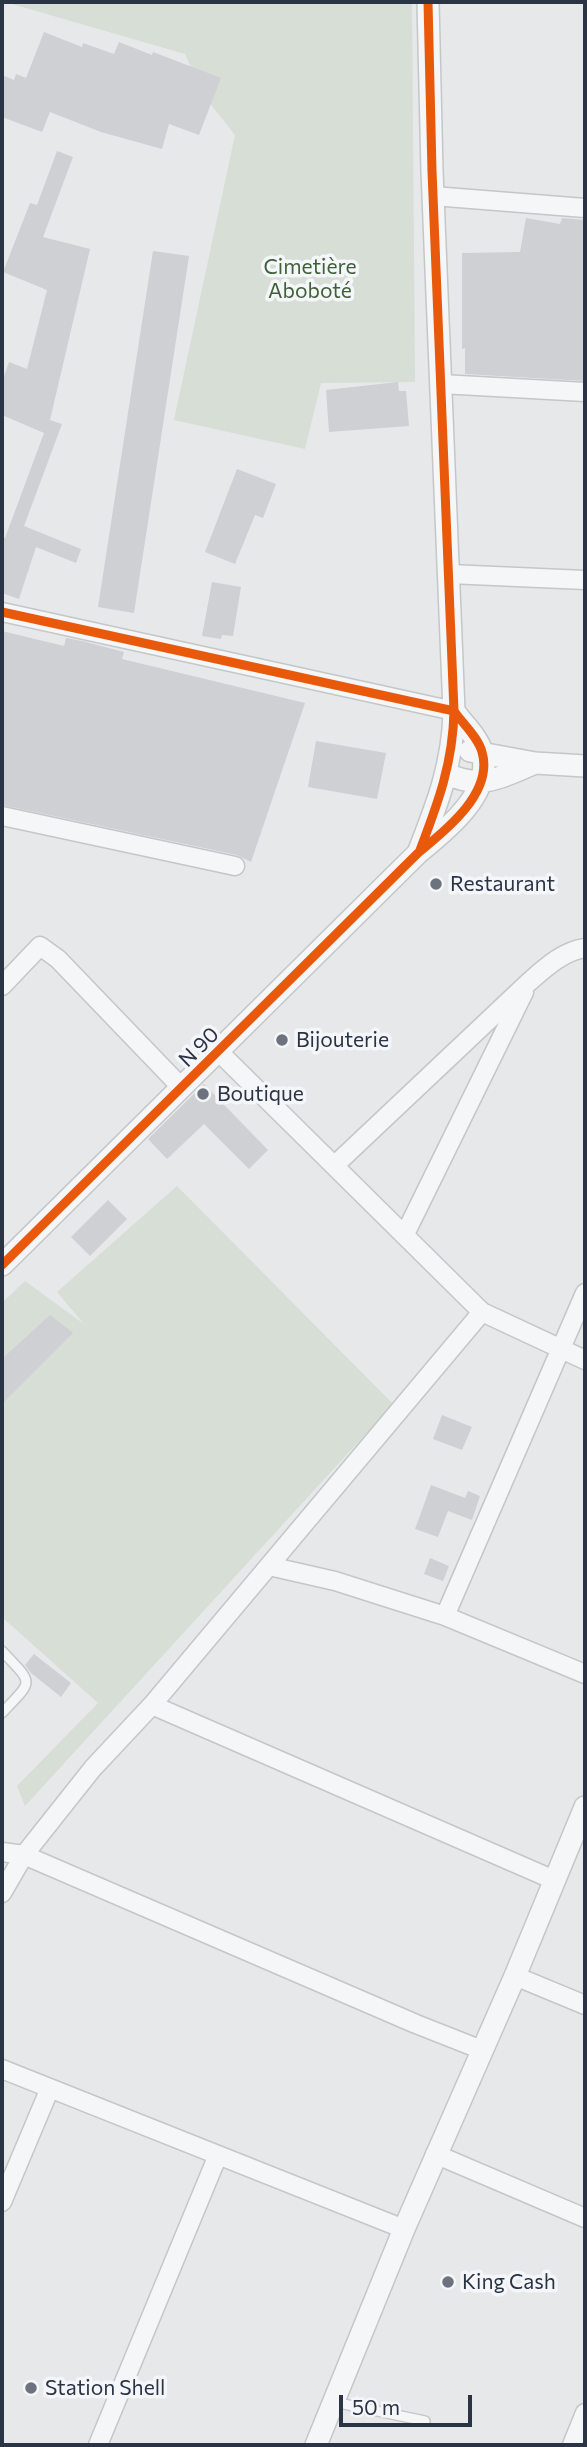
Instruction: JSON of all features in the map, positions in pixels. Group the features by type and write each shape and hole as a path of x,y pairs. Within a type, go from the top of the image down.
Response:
{"street":[{"name":"N 90","path":"418,853 447,774 452,752 454,712 433,196 428,2"},
{"path":"433,196 585,208"},
{"path":"441,384 585,392"},
{"path":"449,574 585,580"},
{"path":"2,612 454,712 482,753"},
{"path":"452,752 464,750 535,763 585,766"},
{"name":"N 90","path":"2,1265 418,853 460,816 473,800 480,783 482,753"},
{"path":"447,774 480,783 535,763"},
{"path":"2,816 235,866"},
{"path":"2,986 40,946 58,959 182,1088"},
{"path":"335,1165 529,982 551,963 575,949 585,948"},
{"path":"405,1234 529,982"},
{"path":"219,1052 482,1312 585,1360"},
{"path":"445,1616 585,1293"},
{"path":"2,1893 24,1855 93,1768 152,1705 482,1312"},
{"path":"269,1566 335,1581 445,1616 585,1674"},
{"path":"152,1705 554,1880"},
{"path":"316,2445 435,2154 515,1976 585,1807"},
{"path":"2,1852 24,1855 482,2050"},
{"path":"515,1976 585,2005"},
{"path":"2,2068 404,2228"},
{"path":"2,2202 50,2088"},
{"path":"435,2154 585,2218"},
{"path":"98,2445 218,2155"},
{"path":"572,2445 585,2413"}],"lane":[{"path":"2,1651 26,1676 27,1683 24,1690 2,1713"},
{"path":"334,2402 425,2421"}],"green space":[{"name":"Cimetière Aboboté","path":"5,2 412,2 415,382 321,383 305,449 174,420 235,135 204,96 185,54"},
{"path":"177,1186 393,1404 25,1806 17,1786 98,1703 2,1617 2,1303 25,1281 84,1324 57,1292"}],"building":[{"path":"44,32 82,47 83,43 114,54 119,42 221,78 199,135 169,124 162,149 101,132 50,112 42,132 2,117 2,75 14,80 16,74 26,78"},
{"path":"57,151 73,157 43,237 90,249 50,420 62,424 24,526 81,549 76,563 36,547 19,599 2,593 2,537 5,538 44,433 2,415 2,382 9,362 27,369 47,290 3,272 30,203 37,205"},
{"path":"526,218 560,224 562,218 585,220 585,381 465,374 465,348 462,349 462,253 520,252"},
{"path":"153,251 189,256 134,613 98,607"},
{"path":"398,382 399,391 406,391 409,426 329,432 326,390"},
{"path":"237,469 276,484 263,518 255,515 235,564 205,552"},
{"path":"212,582 241,587 233,636 222,635 221,639 202,636"},
{"path":"2,631 64,646 66,638 82,641 124,652 122,659 305,703 251,862 237,855 2,805"},
{"path":"316,741 386,753 377,799 308,787"},
{"path":"204,1084 268,1150 249,1169 204,1124 167,1159 148,1139"},
{"path":"108,1200 127,1219 90,1256 71,1237"},
{"path":"50,1315 73,1333 2,1404 2,1359"},
{"path":"442,1415 472,1427 462,1450 433,1439"},
{"path":"431,1485 465,1498 468,1491 480,1496 472,1520 448,1511 438,1537 415,1529"},
{"path":"430,1558 449,1566 443,1581 424,1574"},
{"path":"34,1654 71,1683 61,1697 25,1665"}],"cycle path":[{"path":"420,850 448,765 454,711 432,171 428,2"},
{"path":"2,612 454,711 477,741 484,767 481,782 465,810 418,853 2,1265"}],"place":[{"name":"Restaurant","path":"436,884"},
{"name":"Bijouterie","path":"282,1040"},
{"name":"Boutique","path":"203,1094"},
{"name":"King Cash","path":"448,2282"},
{"name":"Station Shell","path":"31,2388"}]}
